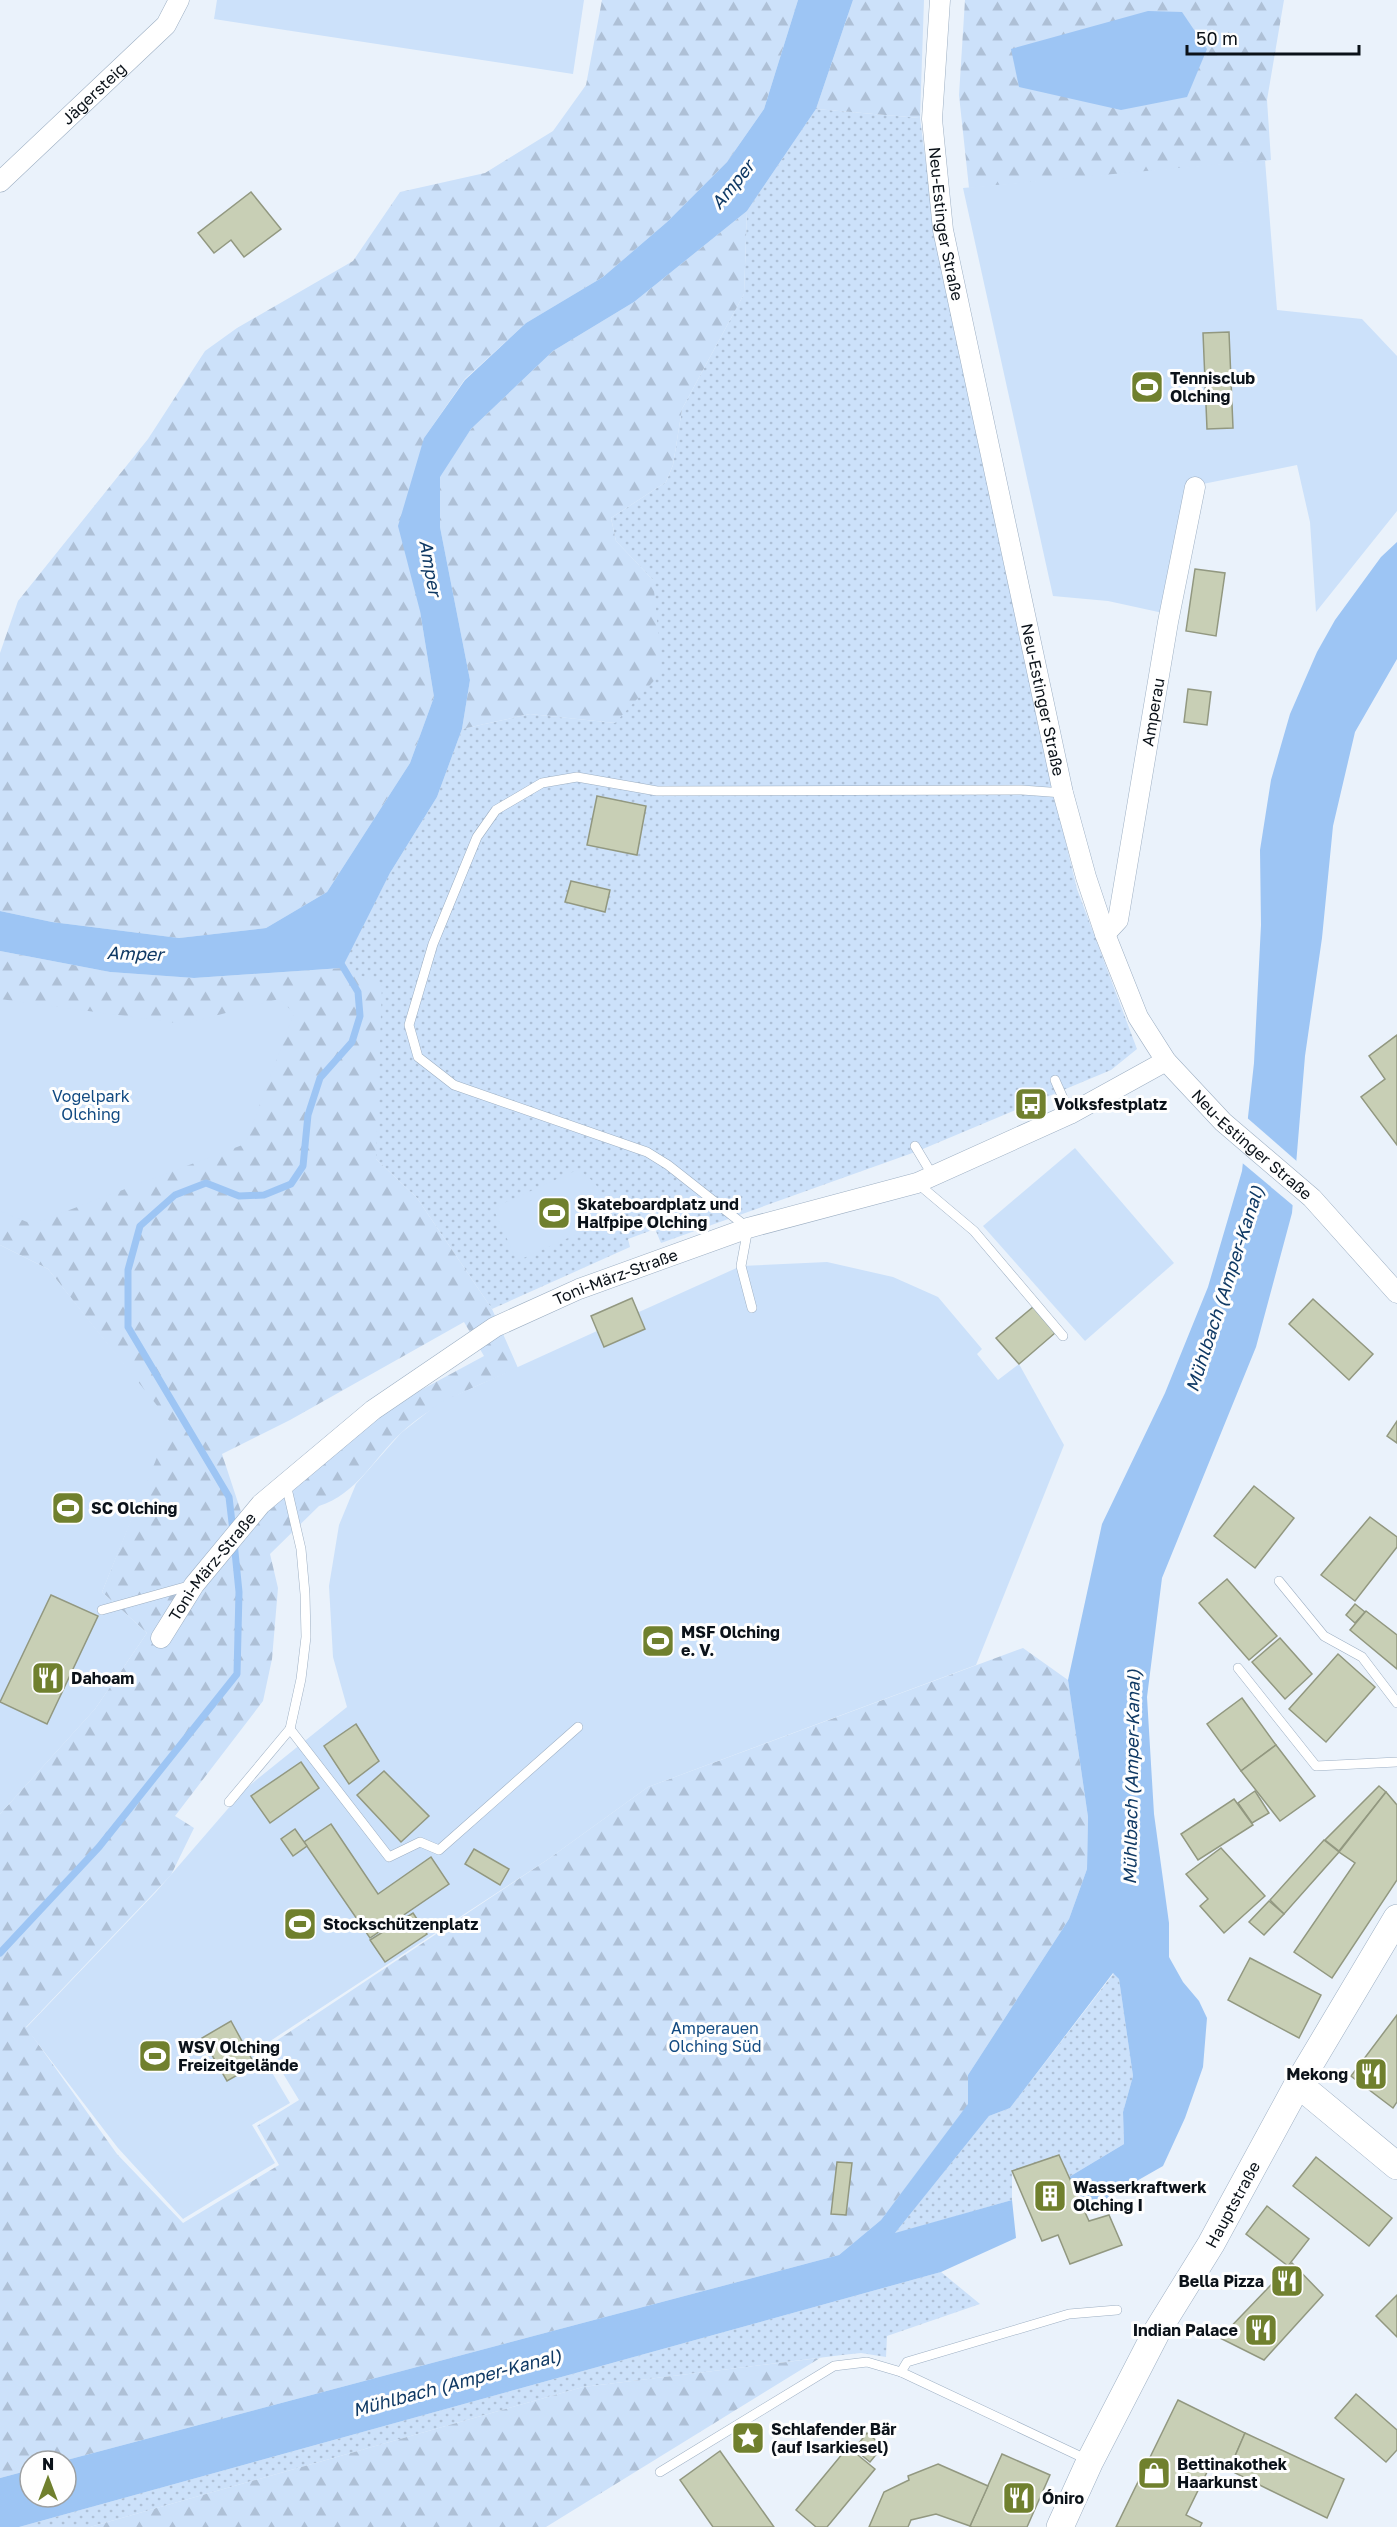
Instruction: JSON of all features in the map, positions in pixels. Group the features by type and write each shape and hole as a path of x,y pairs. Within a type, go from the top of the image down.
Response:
{"main road":[{"name":"Hauptstraße","path":"1060,2527 1090,2461 1156,2333 1210,2244 1298,2084 1397,1918"},
{"path":"1298,2084 1397,2166"}],"street":[{"name":"Jägersteig","path":"0,182 166,25 179,0"},
{"name":"Neu-Estinger Straße","path":"940,0 932,119 943,230 1063,793 1086,877 1105,934 1138,1017 1166,1061 1223,1122 1308,1195 1397,1293"},
{"name":"Amperau","path":"1105,934 1118,920 1166,633 1195,487"},
{"name":"Toni-März-Straße","path":"161,1638 194,1585 261,1504 373,1410 495,1327 579,1289 748,1228 925,1180 1070,1114 1166,1061"}],"lane":[{"path":"752,1308 741,1266 748,1228 668,1165 647,1152 454,1085 418,1058 409,1025 433,944 477,837 496,810 542,783 577,777 657,791 1022,789 1063,793"},
{"path":"1054,1080 1070,1114"},
{"path":"915,1146 925,1180 974,1231 1063,1336"},
{"path":"229,1802 290,1728 306,1637 301,1549 286,1484"},
{"path":"1279,1581 1324,1636 1362,1657 1397,1704"},
{"path":"102,1610 194,1585"},
{"path":"1238,1668 1316,1766 1397,1762"},
{"path":"290,1728 389,1857 420,1842 440,1850 578,1727"},
{"path":"901,2372 907,2362 1069,2314 1117,2310"},
{"path":"660,2472 834,2366 867,2362 901,2372 1090,2461"}],"green space":[{"path":"217,0 584,0 573,74 214,19"},
{"path":"602,0 798,0 764,109 727,162 667,222 603,277 526,323 465,379 424,438 420,611 434,697 410,763 327,892 266,928 179,938 52,922 0,911 0,653 18,601 148,439 205,351 237,328 353,261 400,192 485,173 553,131 586,85"},
{"path":"853,0 924,0 920,118 816,109"},
{"path":"965,0 1284,0 1267,100 1271,160 969,188 959,95"},
{"path":"816,109 920,118 935,233 1045,756 1077,889 1137,1049 1111,1070 918,1151 661,1243 655,1229 628,1239 630,1247 492,1309 417,1198 376,1159 334,981 390,873 437,797 462,729 530,714 615,723 653,580 616,541 611,518 666,482 673,465 682,409 744,294 747,211"},
{"name":"Tennisclub Olching","path":"1265,160 1277,310 1362,319 1397,356 1397,511 1316,612 1310,522 1297,465 1193,486 1163,613 1108,601 1053,596 963,188"},
{"path":"747,211 744,294 682,409 673,465 666,482 611,518 616,541 653,580 662,672 615,723 530,714 462,729 470,680 440,527 439,477 471,429 553,351 634,302"},
{"name":"Amperauen Olching Süd","path":"0,951 110,972 194,978 342,968 382,984 376,1159 417,1198 492,1309 518,1368 472,1388 427,1412 391,1443 355,1484 344,1493 319,1506 270,1554 278,1588 272,1659 263,1701 175,1816 194,1828 171,1875 26,2027 117,2154 183,2223 279,2165 257,2126 299,2100 267,2047 547,1860 648,1787 1023,1648 1068,1680 1088,1817 1087,1869 1069,1919 968,2075 969,2104 881,2220 839,2255 78,2457 78,2449 18,2449 18,2473 0,2478 0,1814 95,1709 147,1633 102,1592 170,1423 48,1269 0,1245","holes":["464,1322 484,1356 384,1410 290,1487 248,1533 222,1454 290,1420"]},
{"name":"Vogelpark Olching","path":"0,999 184,1024 279,999 294,1013 245,1144 32,1224 0,1211"},
{"path":"1075,1148 1174,1263 1085,1341 983,1226"},
{"name":"Skateboardplatz und Halfpipe Olching","path":"577,1170 595,1184 615,1217 517,1261 493,1208"},
{"name":"SC Olching","path":"0,1245 48,1269 171,1423 102,1592 147,1633 95,1709 0,1814"},
{"name":"MSF Olching e. V.","path":"827,1262 893,1277 938,1297 982,1349 977,1354 998,1380 1019,1364 1064,1445 976,1665 648,1787 547,1860 258,2049 290,2103 252,2125 275,2163 183,2219 118,2148 26,2028 156,1892 245,1789 347,1707 333,1657 329,1586 339,1525 356,1484 401,1433 439,1403 597,1331 591,1316 632,1298 639,1312 741,1266"},
{"path":"1114,1973 1119,1979 1133,2076 1123,2112 1124,2144 1069,2177 1059,2155 1012,2171 1012,2200 894,2234 989,2116 1010,2108"},
{"path":"941,2272 980,2304 887,2336 886,2357 861,2353 583,2387 90,2527 19,2527"},
{"path":"820,2358 546,2527 90,2527 583,2387"}],"water":[{"name":"Amper","path":"798,0 853,0 816,109 747,211 634,302 553,351 471,429 440,477 440,527 470,680 462,729 437,797 390,873 342,968 194,978 110,972 0,951 0,911 52,922 179,938 266,928 327,892 410,763 434,697 420,611 398,526 424,438 465,380 526,323 603,277 667,222 727,162 764,109"},
{"path":"1148,11 1182,12 1207,49 1187,97 1121,110 1019,87 1011,49"},
{"name":"Mühlbach (Amper-Kanal)","path":"1397,542 1397,659 1355,732 1333,826 1322,938 1305,1056 1292,1213 1256,1347 1162,1578 1147,1697 1154,1814 1169,1923 1169,1957 1183,1982 1199,2001 1207,2018 1203,2067 1185,2118 1163,2166 1084,2211 1069,2177 1124,2144 1123,2112 1133,2076 1119,1979 1113,1973 1010,2108 989,2116 895,2233 1012,2200 1016,2238 941,2272 19,2527 0,2527 0,2478 18,2473 18,2509 78,2509 78,2457 839,2255 881,2220 968,2104 968,2075 1069,1919 1087,1869 1088,1817 1068,1680 1102,1524 1165,1393 1208,1287 1242,1171 1254,1063 1261,925 1260,850 1271,780 1290,714 1317,652 1335,620 1381,557"}],"pier":[{"path":"1245,1116 1300,1164 1296,1208 1240,1161"}],"building":[{"path":"251,192 281,229 244,257 231,240 214,253 198,233"},
{"path":"1229,332 1233,428 1207,429 1203,333"},
{"path":"1195,569 1225,573 1216,636 1186,631"},
{"path":"1188,689 1211,692 1207,725 1184,722"},
{"path":"597,796 646,806 637,855 587,845"},
{"path":"571,881 610,890 605,912 565,902"},
{"path":"1397,1035 1397,1145 1361,1097 1385,1079 1369,1056"},
{"path":"632,1298 645,1329 604,1347 591,1316"},
{"path":"1313,1299 1373,1354 1349,1380 1289,1324"},
{"path":"1033,1307 1055,1333 1019,1364 996,1338"},
{"path":"1397,1421 1397,1443 1387,1436"},
{"path":"1254,1486 1294,1518 1255,1568 1214,1536"},
{"path":"1370,1517 1397,1537 1397,1547 1355,1601 1321,1575"},
{"path":"1227,1579 1277,1636 1249,1660 1199,1603"},
{"path":"51,1595 98,1616 47,1724 0,1702"},
{"path":"1355,1604 1365,1612 1355,1623 1346,1615"},
{"path":"1366,1611 1397,1635 1397,1669 1350,1630"},
{"path":"1280,1638 1312,1674 1285,1699 1252,1662"},
{"path":"1338,1654 1375,1687 1326,1742 1289,1709"},
{"path":"1242,1698 1276,1745 1241,1771 1207,1724"},
{"path":"356,1724 379,1761 349,1784 324,1746"},
{"path":"1276,1745 1315,1796 1280,1821 1241,1771"},
{"path":"301,1762 319,1788 270,1823 251,1796"},
{"path":"384,1771 429,1816 401,1842 357,1795"},
{"path":"1379,1786 1386,1792 1339,1851 1325,1840"},
{"path":"1255,1791 1269,1813 1252,1823 1238,1803"},
{"path":"1386,1792 1397,1805 1397,1880 1332,1978 1294,1952 1355,1863 1339,1852"},
{"path":"1234,1799 1253,1825 1198,1860 1181,1834"},
{"path":"331,1824 378,1894 431,1857 449,1884 370,1938 304,1842"},
{"path":"295,1829 307,1846 293,1856 281,1839"},
{"path":"1324,1840 1339,1852 1284,1914 1270,1900"},
{"path":"1221,1848 1265,1896 1224,1933 1200,1906 1208,1899 1186,1874"},
{"path":"474,1849 509,1869 500,1885 465,1864"},
{"path":"1269,1901 1284,1914 1264,1935 1249,1922"},
{"path":"413,1913 427,1934 385,1962 370,1940"},
{"path":"1250,1958 1321,1995 1299,2038 1228,2000"},
{"path":"1397,2015 1397,2102 1393,2108 1351,2076"},
{"path":"231,2021 255,2065 227,2081 202,2038"},
{"name":"Wasserkraftwerk Olching I","path":"1059,2155 1089,2221 1109,2215 1122,2245 1070,2264 1058,2235 1042,2241 1012,2171"},
{"path":"1316,2157 1392,2218 1369,2246 1293,2186"},
{"path":"837,2162 852,2163 846,2215 831,2214"},
{"path":"1267,2206 1309,2239 1288,2266 1246,2234"},
{"path":"1292,2263 1323,2295 1264,2360 1220,2338"},
{"path":"1397,2295 1397,2337 1376,2316"},
{"path":"1356,2394 1397,2430 1397,2450 1386,2462 1335,2418"},
{"path":"1178,2400 1245,2433 1229,2470 1212,2462 1186,2515 1202,2523 1200,2527 1116,2527"},
{"path":"867,2433 883,2446 870,2462 854,2449"},
{"path":"1245,2433 1344,2479 1327,2518 1229,2470"},
{"path":"848,2447 875,2469 827,2527 816,2527 796,2510"},
{"path":"720,2451 774,2527 713,2527 680,2480"},
{"path":"1002,2454 1050,2475 1027,2527 972,2527 970,2526"},
{"path":"938,2464 988,2486 970,2526 936,2514 911,2520 908,2527 869,2527 884,2492 909,2480 908,2476"}],"waterway":[{"path":"233,1531 229,1497 128,1327 128,1270 140,1226 175,1195 206,1183 239,1196 264,1195 291,1184 303,1166 308,1115 320,1078 352,1042 360,1016 358,992 340,962"},
{"path":"0,1953 99,1847 237,1674 239,1592 234,1542"}],"place":[{"name":"Tennisclub Olching","path":"1147,387"},
{"name":"Volksfestplatz","path":"1031,1104"},
{"name":"Skateboardplatz und Halfpipe Olching","path":"554,1213"},
{"name":"SC Olching","path":"68,1508"},
{"name":"MSF Olching e. V.","path":"658,1641"},
{"name":"Dahoam","path":"48,1678"},
{"name":"Stockschützenplatz","path":"300,1924"},
{"name":"WSV Olching Freizeitgelände","path":"155,2056"},
{"name":"Mekong","path":"1371,2074"},
{"name":"Wasserkraftwerk Olching I","path":"1050,2196"},
{"name":"Bella Pizza","path":"1287,2281"},
{"name":"Indian Palace","path":"1261,2330"},
{"name":"Schlafender Bär (auf Isarkiesel)","path":"748,2438"},
{"name":"Bettinakothek Haarkunst","path":"1154,2473"},
{"name":"Óniro","path":"1019,2498"}]}
